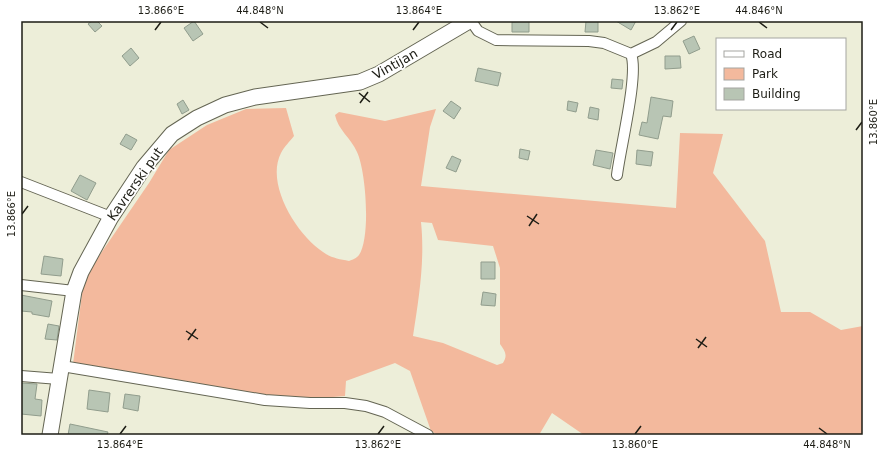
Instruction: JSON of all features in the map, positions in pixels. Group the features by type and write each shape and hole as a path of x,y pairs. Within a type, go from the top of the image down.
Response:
{"main road":[{"name":"Vintijan","path":"313,88 360,82 379,74 470,21"},
{"name":"Kavrerski put","path":"50,435 74,291 81,272 111,217 157,150 172,134 197,118 225,105 255,97 313,88"}],"street":[{"path":"470,21 478,32 496,40 589,41 604,43 631,54 656,42 681,21"},
{"path":"618,175 621,146 626,131 633,70 631,54"},
{"path":"21,182 111,217"},
{"path":"21,285 74,291"},
{"path":"21,376 61,372 265,400 310,403 345,403 366,406 385,412 428,435"}],"green space":[{"path":"286,108 294,136 281,153 277,165 277,179 280,193 286,208 303,234 313,244 329,256 349,261 359,255 363,246 366,220 365,188 357,152 339,125 335,115 339,112 385,121 436,109 430,127 421,186 676,208 680,133 723,134 713,173 765,241 781,312 810,312 841,330 863,326 863,435 584,435 552,413 539,435 438,435 431,431 410,371 395,363 346,381 345,396 297,400 73,364 84,278 149,183 169,150 207,125 246,109","holes":["421,222 432,223 438,240 493,246 500,268 500,344 506,355 503,363 497,365 443,343 413,336 422,265"]}],"building":[{"path":"92,21 97,21 102,26 95,32 88,24"},
{"path":"194,21 203,34 193,41 184,28"},
{"path":"529,21 529,32 512,32 512,22"},
{"path":"586,21 598,21 598,32 585,32"},
{"path":"616,21 636,21 631,30"},
{"path":"694,36 700,49 689,54 683,41"},
{"path":"131,48 139,58 130,66 122,56"},
{"path":"665,56 680,56 681,68 665,69"},
{"path":"478,68 501,73 498,86 475,81"},
{"path":"612,79 623,80 622,89 611,88"},
{"path":"651,97 673,101 671,117 663,116 658,139 639,135 642,122 647,123"},
{"path":"183,100 189,110 182,114 177,104"},
{"path":"451,101 461,108 454,119 443,111"},
{"path":"568,101 578,103 576,112 567,110"},
{"path":"590,107 599,109 598,120 588,118"},
{"path":"126,134 137,140 131,150 120,144"},
{"path":"520,149 530,151 528,160 519,158"},
{"path":"596,150 613,153 610,169 593,165"},
{"path":"637,150 653,152 651,166 636,164"},
{"path":"452,156 461,160 456,172 446,168"},
{"path":"80,175 96,183 87,200 71,191"},
{"path":"44,256 63,259 61,276 41,274"},
{"path":"481,262 495,262 495,279 481,279"},
{"path":"483,292 496,294 495,306 481,305"},
{"path":"21,295 52,301 49,317 32,314 32,312 21,311"},
{"path":"48,324 59,326 57,340 45,339"},
{"path":"21,383 37,384 35,399 42,400 41,416 21,414"},
{"path":"89,390 110,393 108,412 87,409"},
{"path":"125,394 140,396 138,411 123,408"},
{"path":"70,424 108,432 107,435 68,435"}]}
